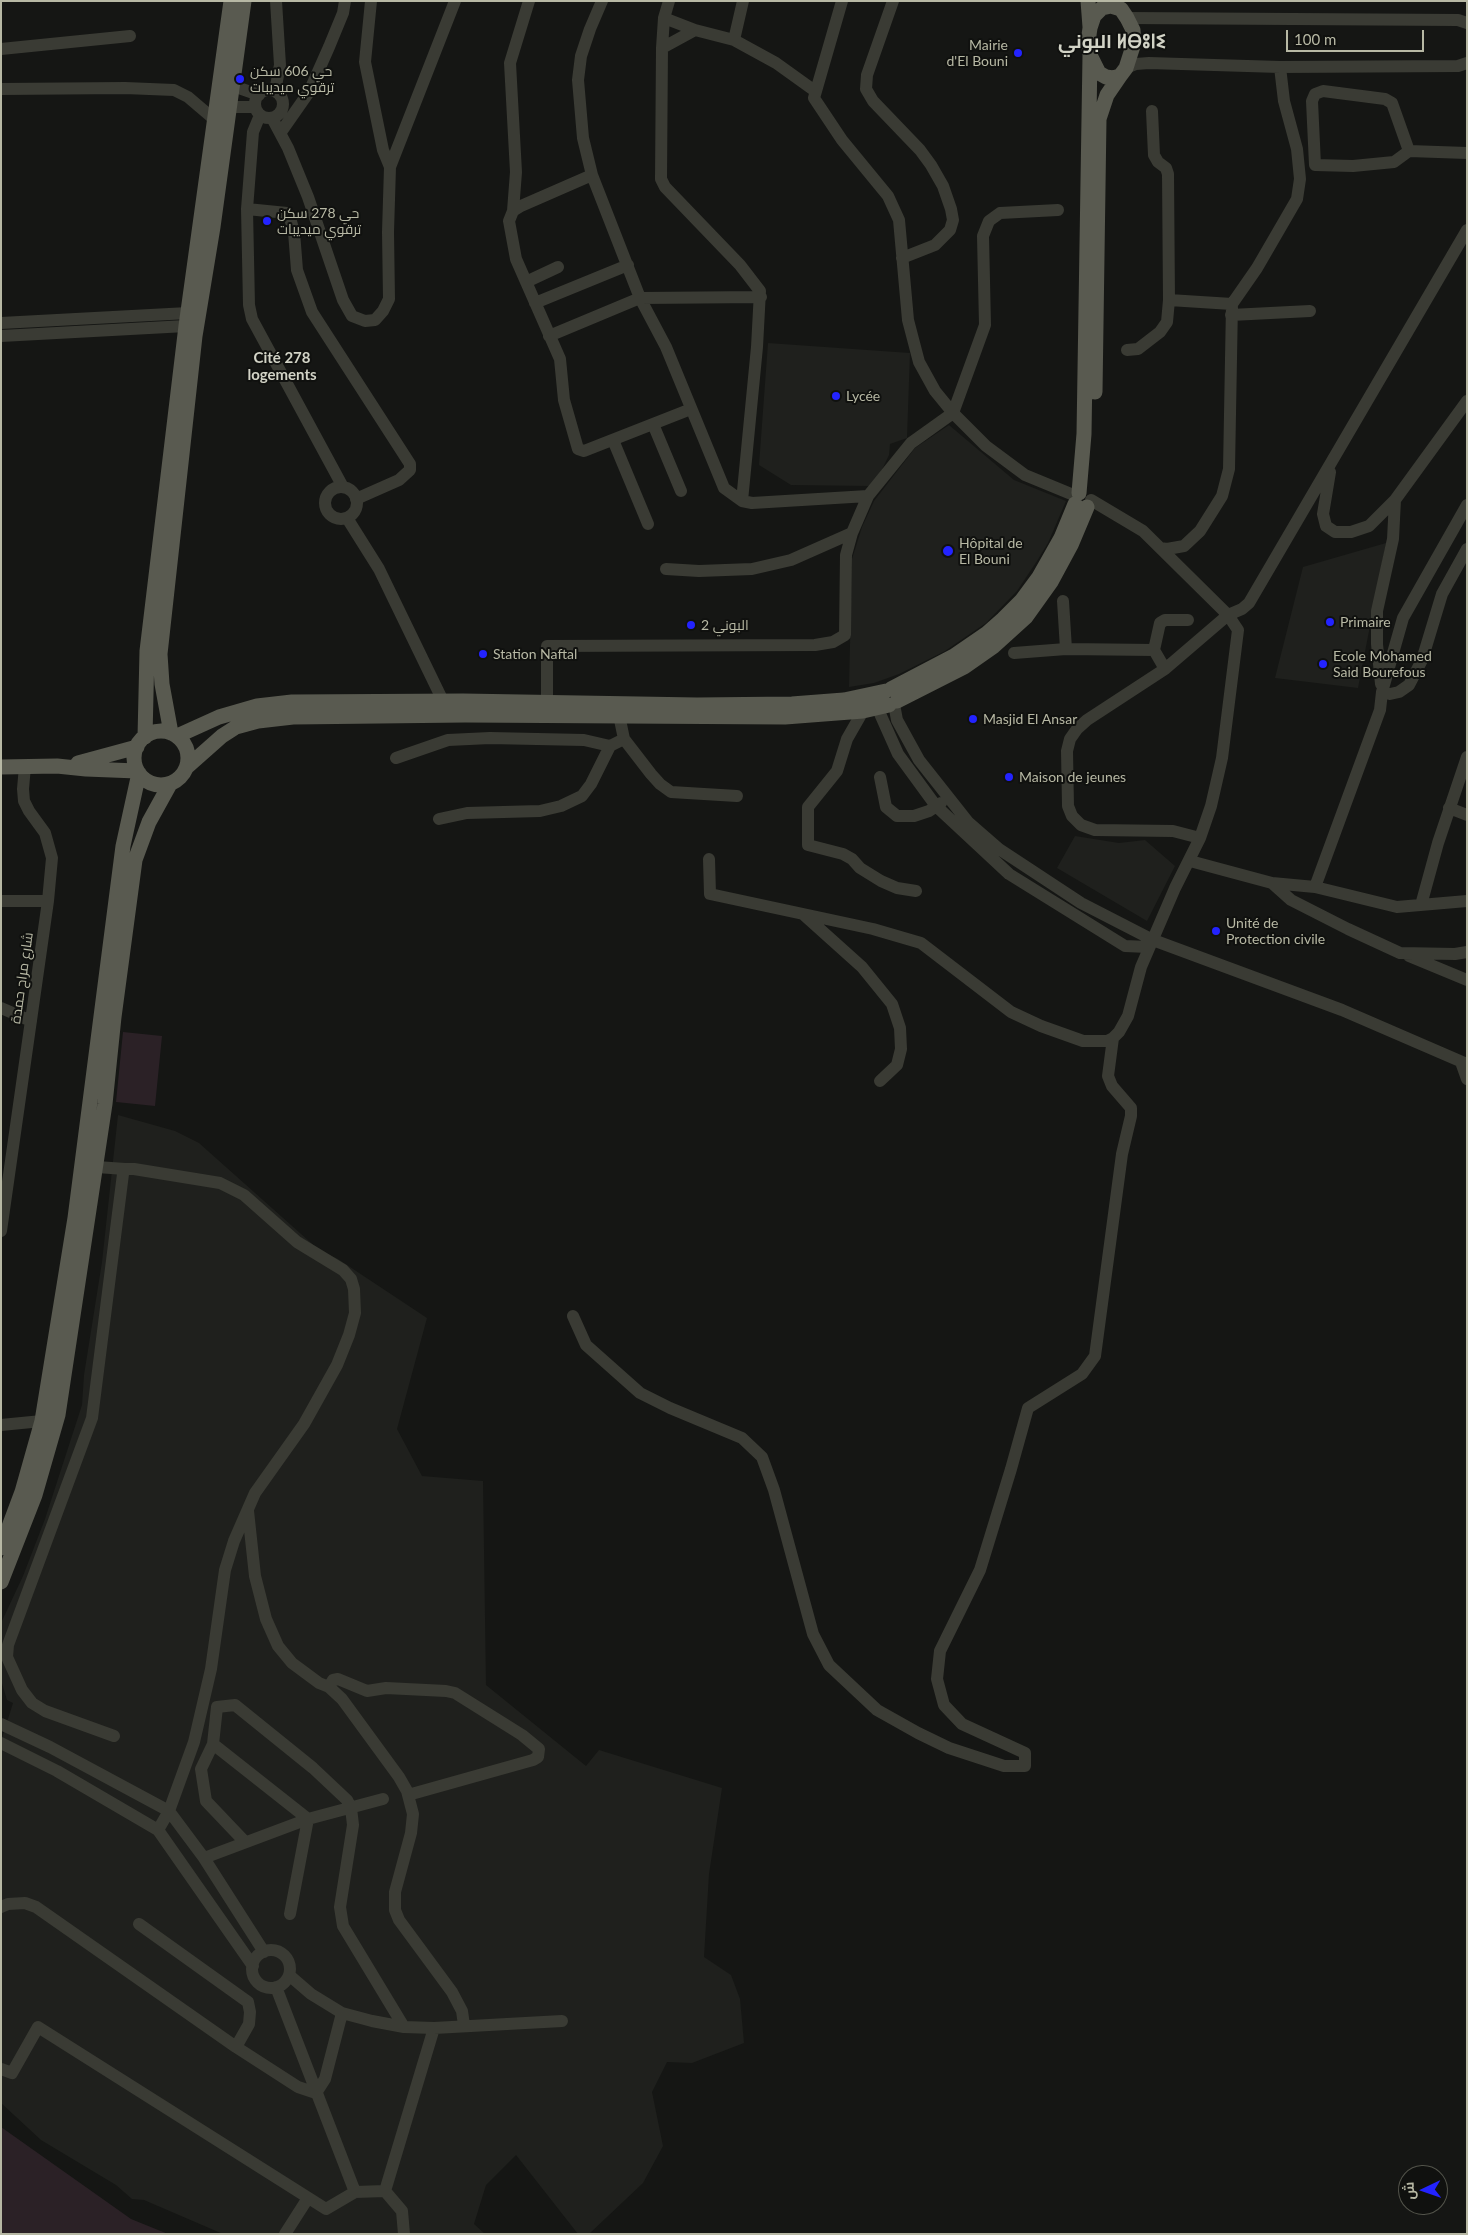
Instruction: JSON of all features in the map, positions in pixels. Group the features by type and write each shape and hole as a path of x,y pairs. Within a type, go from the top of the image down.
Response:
{"main road":[{"path":"1,1548 22,1492 42,1421 75,1218 123,846 138,772 134,759 141,742 147,651 187,320 231,1"},
{"path":"187,766 187,750 174,735 163,693 160,654 195,336 244,1"},
{"path":"1083,499 1090,55 1088,1"},
{"path":"1,767 57,766 86,770 138,772 149,782 156,785 170,784 177,780 187,766 222,736 236,728 258,722 293,717 785,717 885,701 954,656 1003,620 1022,600 1039,578 1083,499 1094,448 1099,119 1107,95 1123,72 1134,44 1133,30 1121,9 1111,6 1102,8 1094,16 1090,28"},
{"path":"1090,55 1099,73 1106,78 1123,72"},
{"path":"57,766 97,759 141,742 157,732 174,735 219,717 257,706 292,702 443,701 792,704 844,700 885,701"},
{"path":"1,1582 35,1495 58,1415 97,1166 135,860 146,828 170,784"}],"street":[{"path":"275,91 280,65 276,1"},
{"path":"281,132 309,92 336,30 345,1"},
{"path":"371,1 365,62 383,150 390,167"},
{"path":"233,83 247,92 281,132 308,196 343,300 352,316 364,321 375,320 389,300 388,232 390,167 455,1"},
{"path":"529,1 510,63 516,172 513,211 509,221 516,259 560,360 564,400 578,449 584,451 691,408"},
{"path":"602,1 581,56 578,80 583,138 592,175 640,298 666,347 724,488 742,501 752,503 868,496"},
{"path":"669,1 664,18 662,48 661,180 665,187 740,264 760,291 761,297 742,501"},
{"path":"734,40 743,1"},
{"path":"709,859 710,894 802,912 891,933 921,943 1011,1012 1083,1042 1107,1041 1119,1032 1128,1016 1141,967 1150,944 1175,888 1190,861 1212,806 1222,758 1238,630 1228,614 1143,531 1083,499 1025,475 986,446 953,413 935,391 919,362 908,320 899,220 888,196 828,121 814,98 842,1"},
{"path":"893,1 868,75 866,89 873,101 920,150 931,165 943,186 952,208 953,220 950,230 935,244 902,258"},
{"path":"1121,9 1458,20 1467,23"},
{"path":"664,18 695,30 734,40 776,63 815,91"},
{"path":"662,48 695,30"},
{"path":"1,48 130,36"},
{"path":"1123,72 1136,64 1149,63 1280,67 1458,66 1467,63"},
{"path":"1160,548 1167,550 1184,546 1200,532 1222,496 1229,469 1231,309 1297,199 1300,179 1297,149 1284,102 1280,67"},
{"path":"1,89 125,88 174,90 188,97 215,120"},
{"path":"230,107 262,109 280,114 284,106 282,97 275,91 266,90 262,109 254,132 247,209 248,305 252,320 343,488"},
{"path":"1409,151 1392,102 1385,99 1323,91 1315,94 1312,101 1315,165 1353,166 1394,162 1409,151 1467,153"},
{"path":"1127,350 1138,349 1160,332 1167,322 1169,300 1168,174 1166,168 1158,162 1154,154 1152,111"},
{"path":"513,211 592,175"},
{"path":"247,209 287,213 294,232 297,270 312,312 410,464 410,470 399,480 356,498"},
{"path":"547,703 548,646 735,647 815,645 833,642 845,635 846,555 852,533 868,496 911,443 953,413 985,325 983,236 988,221 1000,213 1058,210"},
{"path":"1200,838 1173,831 1094,830 1081,826 1072,816 1068,806 1067,751 1070,739 1077,729 1164,669 1228,614 1249,603 1467,230"},
{"path":"535,303 628,265"},
{"path":"526,282 558,267"},
{"path":"550,336 640,298 761,297"},
{"path":"1169,300 1231,309 1310,311"},
{"path":"1,323 47,320 187,320"},
{"path":"47,320 47,333"},
{"path":"1,336 187,320"},
{"path":"1332,462 1323,514 1326,526 1335,532 1351,532 1369,526 1395,500 1467,401"},
{"path":"653,424 681,491"},
{"path":"613,440 648,524"},
{"path":"343,488 351,491 356,498 354,512 347,518 334,518 328,512 325,504 330,491 343,488"},
{"path":"1382,692 1377,644 1377,611 1393,539 1395,500"},
{"path":"1315,887 1380,710 1382,692 1403,618 1467,505"},
{"path":"347,518 379,569 443,701"},
{"path":"666,569 699,571 752,569 791,560 852,533"},
{"path":"1180,568 1184,546"},
{"path":"1382,692 1390,694 1399,692 1409,685 1422,660 1442,594 1467,549"},
{"path":"1063,601 1066,649"},
{"path":"1164,669 1154,650 1160,623 1165,620 1188,620"},
{"path":"1014,653 1066,649 1154,650"},
{"path":"885,701 919,760 968,822 999,849 1082,903 1150,944 1342,1010 1464,1063 1467,1079"},
{"path":"885,701 898,754 936,806 1009,874 1125,946 1141,967"},
{"path":"885,701 847,739 837,771 814,797 808,807 808,845 843,854 852,859 860,868 881,881 897,888 916,891"},
{"path":"619,716 624,739 650,774 671,792 737,796"},
{"path":"396,758 448,740 490,738 584,740 610,746"},
{"path":"439,819 467,813 540,811 561,806 582,796 591,784 610,746 624,739"},
{"path":"1421,905 1449,808 1467,757"},
{"name":"شارع مراح حمدة","path":"1,1231 7,1154 31,1021 48,901 52,858 50,845 45,833 24,801 22,789 25,766"},
{"path":"880,777 886,807 897,816 914,816 936,806 948,797"},
{"path":"1449,808 1467,815"},
{"path":"1190,861 1272,883 1315,887 1397,906 1467,901"},
{"path":"1272,883 1291,900 1348,930 1467,980"},
{"path":"1,901 48,901"},
{"path":"802,912 862,967 892,1004 900,1028 901,1048 897,1065 880,1081"},
{"path":"1125,946 1150,944"},
{"path":"1400,952 1455,954 1467,952"},
{"path":"1,1008 31,1021"},
{"path":"573,1316 586,1345 640,1392 670,1408 742,1438 762,1457 774,1490 813,1634 829,1665 877,1710 918,1733 949,1748 1004,1766 1025,1766 1025,1753 962,1724 944,1705 937,1679 940,1650 980,1570 1028,1408 1082,1374 1095,1356 1122,1154 1131,1116 1131,1108 1112,1086 1108,1076 1113,1038"},
{"path":"97,1166 140,1170 220,1183 233,1188 244,1195 297,1242 342,1270 351,1279 354,1289 355,1313 337,1366 304,1424 255,1493 234,1540 225,1570 211,1668 194,1742 169,1811 158,1830"},
{"path":"114,1736 46,1712 32,1703 22,1690 7,1657 8,1645 92,1418 124,1169"},
{"path":"1,1425 42,1421"},
{"path":"248,1508 255,1576 271,1632 278,1646 292,1663 319,1683 329,1687 348,1706 399,1777 408,1795 413,1814 395,1892 395,1910 399,1920 452,1992 462,2011 464,2026"},
{"path":"329,1687 333,1680 338,1679 367,1691 386,1688 455,1693 522,1735 539,1749 538,1757 533,1760 408,1795"},
{"path":"245,1842 206,1800 201,1769 213,1744 217,1707 235,1705 337,1789 347,1800 351,1808 353,1824 340,1907 343,1926 404,2027"},
{"path":"1,1724 50,1747 169,1811 204,1858 264,1952"},
{"path":"1,1743 57,1771 158,1830 253,1966 258,1983 270,1988 276,1987 286,1981 290,1969 286,1958 276,1951 264,1952 259,1955 253,1966"},
{"path":"213,1744 308,1819"},
{"path":"204,1858 308,1819 382,1799"},
{"path":"290,1914 308,1819"},
{"path":"1,1908 8,1904 25,1902 36,1907 236,2047 298,2086 316,2093"},
{"path":"139,1924 248,2002 250,2012 249,2024 236,2047"},
{"path":"289,1975 311,1994 342,2013 372,2022 404,2027 434,2028 562,2021"},
{"path":"276,1987 355,2192"},
{"path":"316,2093 325,2079 342,2013"},
{"path":"1,2069 12,2073 38,2027 326,2209 355,2192 385,2192 402,2211 404,2234"},
{"path":"385,2192 434,2028"},
{"path":"285,2234 308,2198"}],"shaded area":[{"name":"Lycée","path":"768,343 910,353 907,438 890,444 889,455 879,476 869,486 791,485 759,465"},
{"name":"Hôpital de El Bouni","path":"949,425 1014,480 1066,501 1048,543 1037,561 1017,591 986,623 945,651 899,674 874,683 849,687 852,559 862,527 874,501 915,448"},
{"name":"Primaire","path":"1386,543 1358,688 1275,678 1303,567"},
{"path":"1075,836 1119,843 1145,840 1175,866 1147,921 1057,868"},
{"path":"123,1032 162,1036 155,1106 116,1102"},
{"path":"118,1115 175,1131 199,1143 319,1250 338,1259 427,1318 397,1429 422,1476 483,1481 486,1685 586,1766 599,1750 722,1788 709,1874 704,1957 731,1975 740,1999 744,2043 692,2063 667,2062 652,2092 663,2146 643,2183 589,2234 578,2234 516,2155 486,2185 474,2224 485,2234 223,2234 144,2200 132,2199 116,2185 41,2140 1,2103 1,1741 13,1703 7,1700 1,1680 1,1623 23,1576 45,1519 82,1405 84,1375 102,1262"},
{"path":"1,2127 131,2219 168,2234 1,2234"}],"place":[{"name":"Mairie d'El Bouni","path":"1018,53"},
{"name":"حي 606 سكن ترقوي ميديبات","path":"240,79"},
{"name":"حي 278 سكن ترقوي ميديبات","path":"267,221"},
{"name":"Lycée","path":"836,396"},
{"name":"Hôpital de El Bouni","path":"948,551"},
{"name":"Primaire","path":"1330,622"},
{"name":"البوني 2","path":"691,625"},
{"name":"Station Naftal","path":"483,654"},
{"name":"Ecole Mohamed Said Bourefous","path":"1323,664"},
{"name":"Masjid El Ansar","path":"973,719"},
{"name":"Maison de jeunes","path":"1009,777"},
{"name":"Unité de Protection civile","path":"1216,931"}],"district":[{"name":"البوني ⵍⴱⵓⵏⵉ","path":"1112,42"},
{"name":"Cité 278 logements","path":"282,366"}]}
